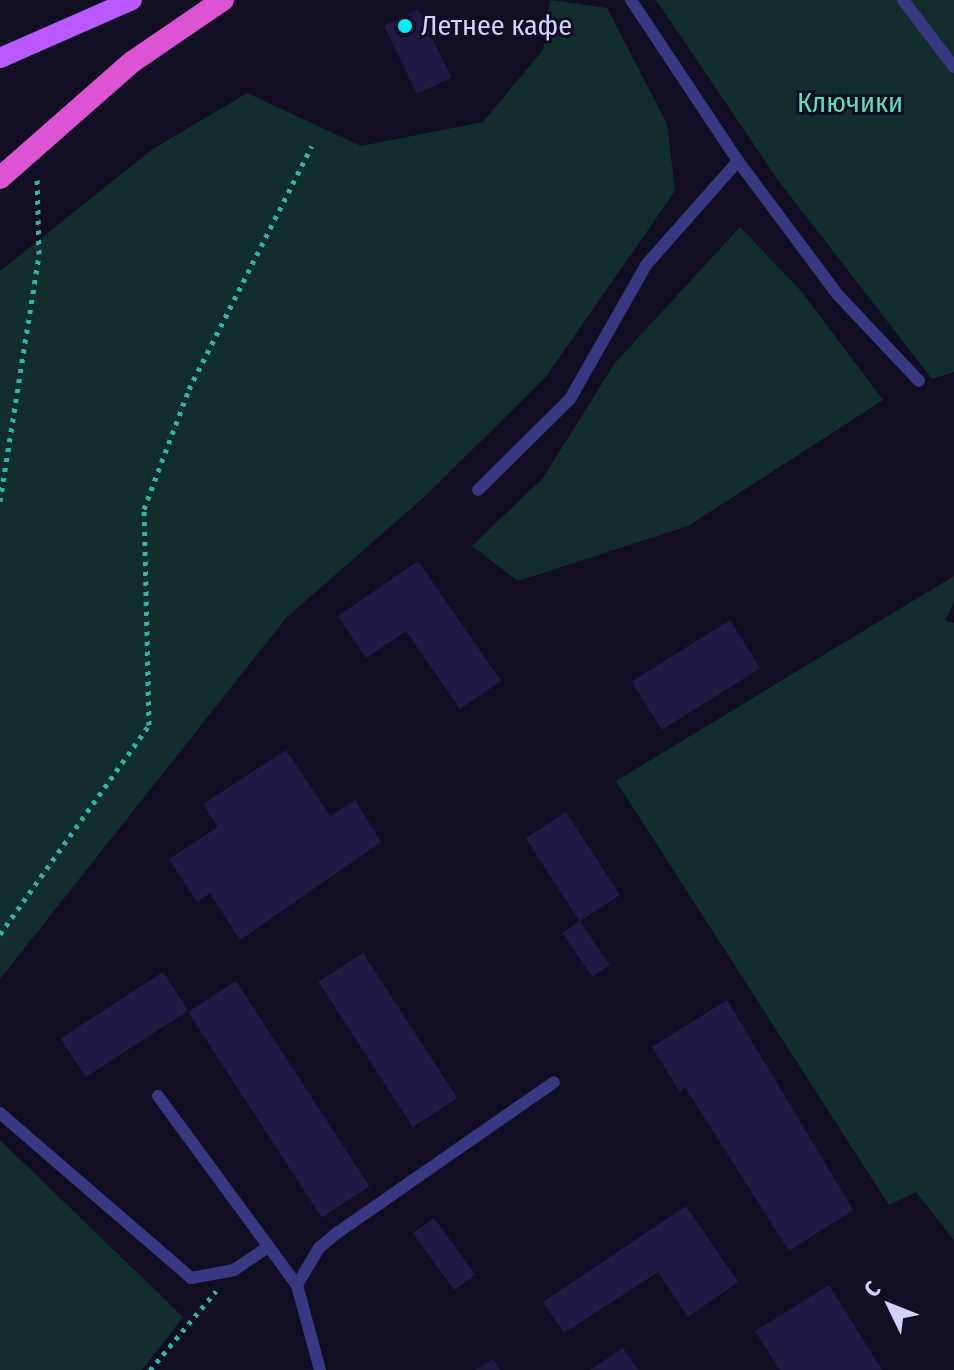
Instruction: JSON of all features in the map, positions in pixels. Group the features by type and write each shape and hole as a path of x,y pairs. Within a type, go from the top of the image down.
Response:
{"highway":[{"path":"0,178 132,62 223,0"}],"main road":[{"path":"0,58 132,0"}],"lane":[{"path":"631,0 738,161 838,295 919,381"},
{"path":"903,0 954,67"},
{"path":"478,490 570,399 646,265 738,161"},
{"path":"297,1285 319,1248 337,1233 554,1082"},
{"path":"158,1096 297,1285 320,1370"},
{"path":"0,1113 191,1278 234,1270 268,1247"}],"path":[{"path":"0,501 39,254 37,144"},
{"path":"0,934 149,725 144,509 189,389 312,146"},
{"path":"150,1370 234,1270"}],"green space":[{"path":"550,0 607,8 667,124 675,191 545,378 423,498 286,618 0,979 0,271 153,149 247,93 361,146 483,122 543,50"},
{"name":"Ключики","path":"656,0 954,0 954,372 932,379 778,180"},
{"path":"740,227 801,291 883,400 688,526 518,581 472,546 543,478 615,363"},
{"path":"954,576 954,602 945,620 954,623 954,1240 916,1192 889,1205 616,781"},
{"path":"0,1140 183,1317 142,1370 0,1370"}],"building":[{"path":"418,9 451,77 417,94 384,26"},
{"path":"418,561 501,681 460,709 406,631 366,658 338,616"},
{"path":"730,620 760,668 662,730 632,681"},
{"path":"286,750 330,816 355,800 381,842 240,940 210,893 197,902 169,859 218,827 203,804"},
{"path":"566,812 620,895 580,921 526,838"},
{"path":"580,921 610,965 592,977 563,933"},
{"path":"363,953 457,1098 413,1127 319,982"},
{"path":"163,972 188,1011 86,1077 61,1038"},
{"path":"236,981 369,1186 322,1218 188,1012"},
{"path":"727,1000 853,1210 789,1251 685,1087 680,1092 652,1047"},
{"path":"686,1206 738,1282 688,1317 658,1272 564,1333 543,1302"},
{"path":"434,1218 475,1275 454,1290 413,1233"},
{"path":"829,1285 882,1370 780,1370 755,1331"},
{"path":"623,1348 638,1370 590,1370"},
{"path":"493,1359 500,1370 475,1370"}],"place":[{"name":"Летнее кафе","path":"405,26"}]}
